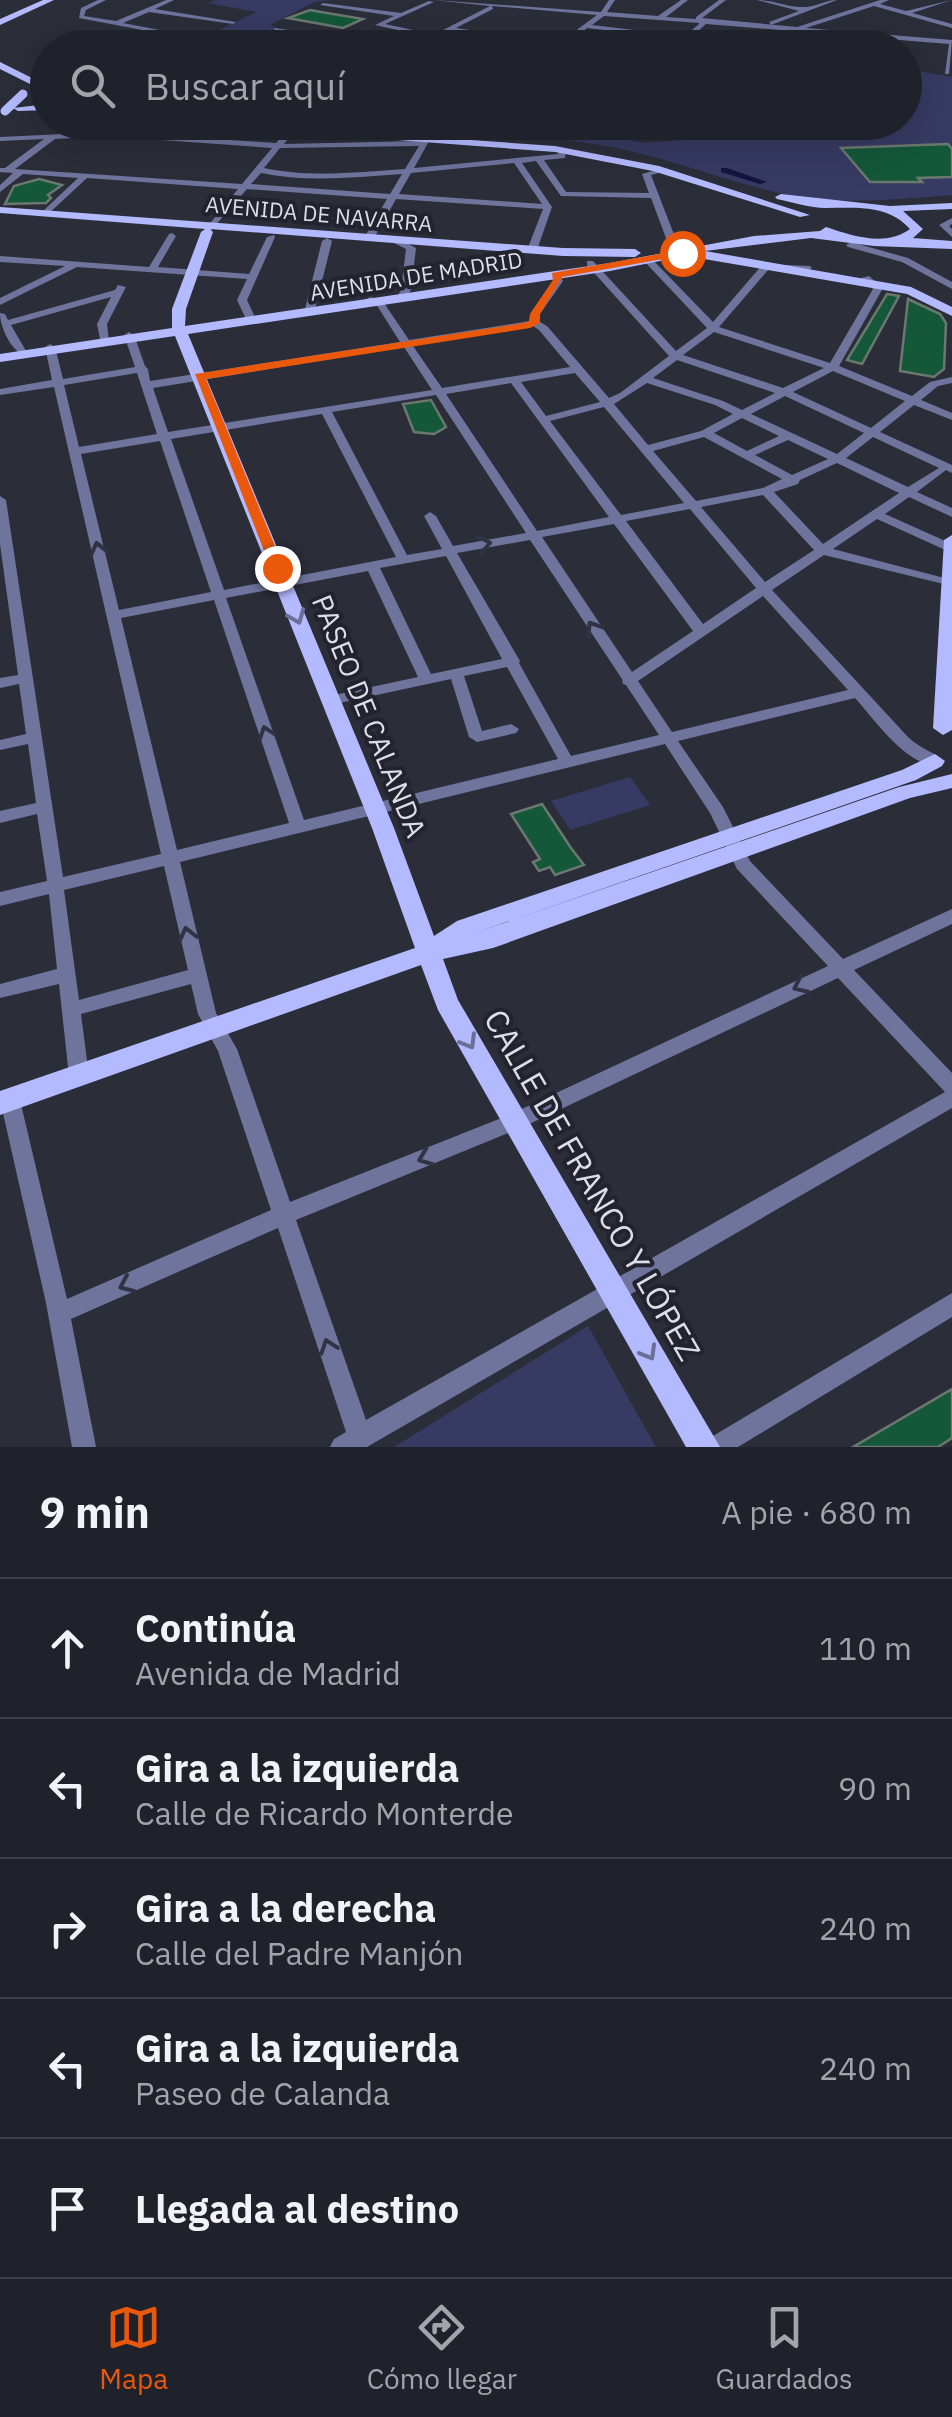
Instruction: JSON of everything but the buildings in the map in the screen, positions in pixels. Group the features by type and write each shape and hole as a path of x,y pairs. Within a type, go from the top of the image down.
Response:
{"main road":[{"path":"0,9 28,0"},
{"path":"0,22 50,0"},
{"path":"0,66 23,89 30,89"},
{"path":"0,77 30,93"},
{"path":"2,112 23,89"},
{"path":"2,112 30,106"},
{"path":"423,140 563,150 660,170 804,216 837,235"},
{"path":"533,140 658,161 785,198 877,208 952,209"},
{"name":"AVENIDA DE MADRID","path":"0,356 550,275 773,232 814,207 833,204"},
{"path":"877,208 917,227 950,233"},
{"path":"896,241 908,238 925,217 952,209"},
{"name":"AVENIDA DE NAVARRA","path":"0,214 46,213 410,247 637,258"},
{"name":"AVENIDA DE NAVARRA","path":"0,214 395,240 536,253 594,266"},
{"path":"181,330 177,316 210,229"},
{"name":"AVENIDA DE MADRID","path":"676,250 810,234 896,241 950,233"},
{"path":"742,244 730,251 872,282 949,304"},
{"path":"676,250 872,282"},
{"path":"536,253 550,265 550,275"},
{"name":"AVENIDA DE MADRID","path":"181,330 375,301"},
{"name":"PASEO DE CALANDA","path":"181,330 429,953"},
{"name":"AVENIDA DE MADRID","path":"0,356 130,337"},
{"path":"5,1102 429,953 485,941 934,761 948,725 952,540"},
{"path":"732,844 952,780 934,761"},
{"name":"CALLE DE FRANCO Y LÓPEZ","path":"429,953 446,1003 704,1447"}],"street":[{"path":"103,0 85,8 80,16 140,30"},
{"path":"109,25 171,0"},
{"path":"414,0 660,18 719,30"},
{"path":"581,30 602,14 612,0"},
{"path":"660,18 685,0"},
{"path":"699,25 698,18 723,0"},
{"path":"760,0 832,16"},
{"path":"763,26 834,0"},
{"path":"858,0 952,26"},
{"path":"797,29 886,0"},
{"path":"905,13 952,0"},
{"path":"393,30 378,26 434,1"},
{"path":"739,24 768,1"},
{"path":"449,29 485,4"},
{"path":"438,30 485,4"},
{"path":"322,5 402,14"},
{"path":"150,10 233,22"},
{"path":"936,21 952,17"},
{"path":"120,23 161,30"},
{"path":"694,30 699,25 739,24 808,30"},
{"path":"586,26 619,30"},
{"path":"449,29 455,30"},
{"path":"922,40 952,43 947,72"},
{"path":"0,139 30,137"},
{"path":"3,170 48,140"},
{"path":"196,140 279,147 423,140 370,238"},
{"path":"210,229 286,140"},
{"path":"260,170 301,174 410,170 564,155 563,150"},
{"path":"538,158 564,194 655,196"},
{"path":"516,160 548,207 536,253"},
{"path":"3,170 548,207"},
{"path":"660,170 646,174 676,250"},
{"path":"0,189 20,172"},
{"path":"354,192 367,174"},
{"path":"46,213 85,176"},
{"path":"292,190 303,176"},
{"path":"152,271 172,236"},
{"path":"250,317 242,300 271,237"},
{"path":"395,240 410,247 403,296"},
{"path":"310,308 327,241"},
{"path":"851,246 905,260 952,286"},
{"path":"637,258 713,328 833,368 952,417"},
{"path":"0,259 252,277"},
{"path":"0,302 75,264"},
{"path":"594,266 676,356 784,392 946,470"},
{"path":"542,420 608,404 713,328 766,266 808,268"},
{"path":"106,338 102,324 130,269"},
{"path":"550,275 558,280 535,314 535,323 648,449 764,589 914,752 934,761"},
{"path":"648,449 705,433 833,368 872,282"},
{"path":"22,350 4,319 119,292"},
{"path":"375,301 717,810 732,844 952,1086"},
{"path":"148,384 535,323"},
{"path":"130,337 298,825"},
{"path":"51,348 197,975 284,1216 351,1442 952,1098"},
{"path":"0,392 143,369"},
{"path":"75,451 578,369"},
{"path":"644,379 743,414 952,513"},
{"path":"514,380 702,633"},
{"path":"113,615 766,491 839,458 936,383 952,380"},
{"path":"325,410 402,559"},
{"path":"705,433 794,481"},
{"path":"747,455 789,436"},
{"path":"628,681 946,470"},
{"path":"766,491 821,550 950,583"},
{"path":"0,500 7,595 16,612 80,1076"},
{"path":"878,514 952,550"},
{"path":"430,516 566,762"},
{"path":"373,567 426,678"},
{"path":"0,614 16,612"},
{"path":"330,700 513,661"},
{"path":"456,672 478,737 511,729"},
{"path":"0,683 26,678"},
{"path":"0,899 859,692"},
{"path":"0,744 34,738"},
{"path":"0,817 44,807"},
{"path":"60,1314 284,1216 516,1122 952,916"},
{"path":"0,991 64,974"},
{"path":"80,1007 197,975"},
{"path":"5,1102 60,1314 84,1447"},
{"path":"716,1447 952,1304"}],"shaded area":[{"path":"330,0 315,2 270,25 277,28 273,30 219,30 256,12 208,3"},
{"path":"922,72 952,77 952,195 868,200 805,198 629,151 571,140 645,143 922,140"},
{"path":"630,777 650,805 570,830 551,801"},
{"path":"588,1326 656,1447 394,1447"}],"waterway":[{"path":"724,170 763,182"}],"route":[{"path":"277,568 200,376 526,326 535,323 535,314 558,280 556,276 682,253"}]}
